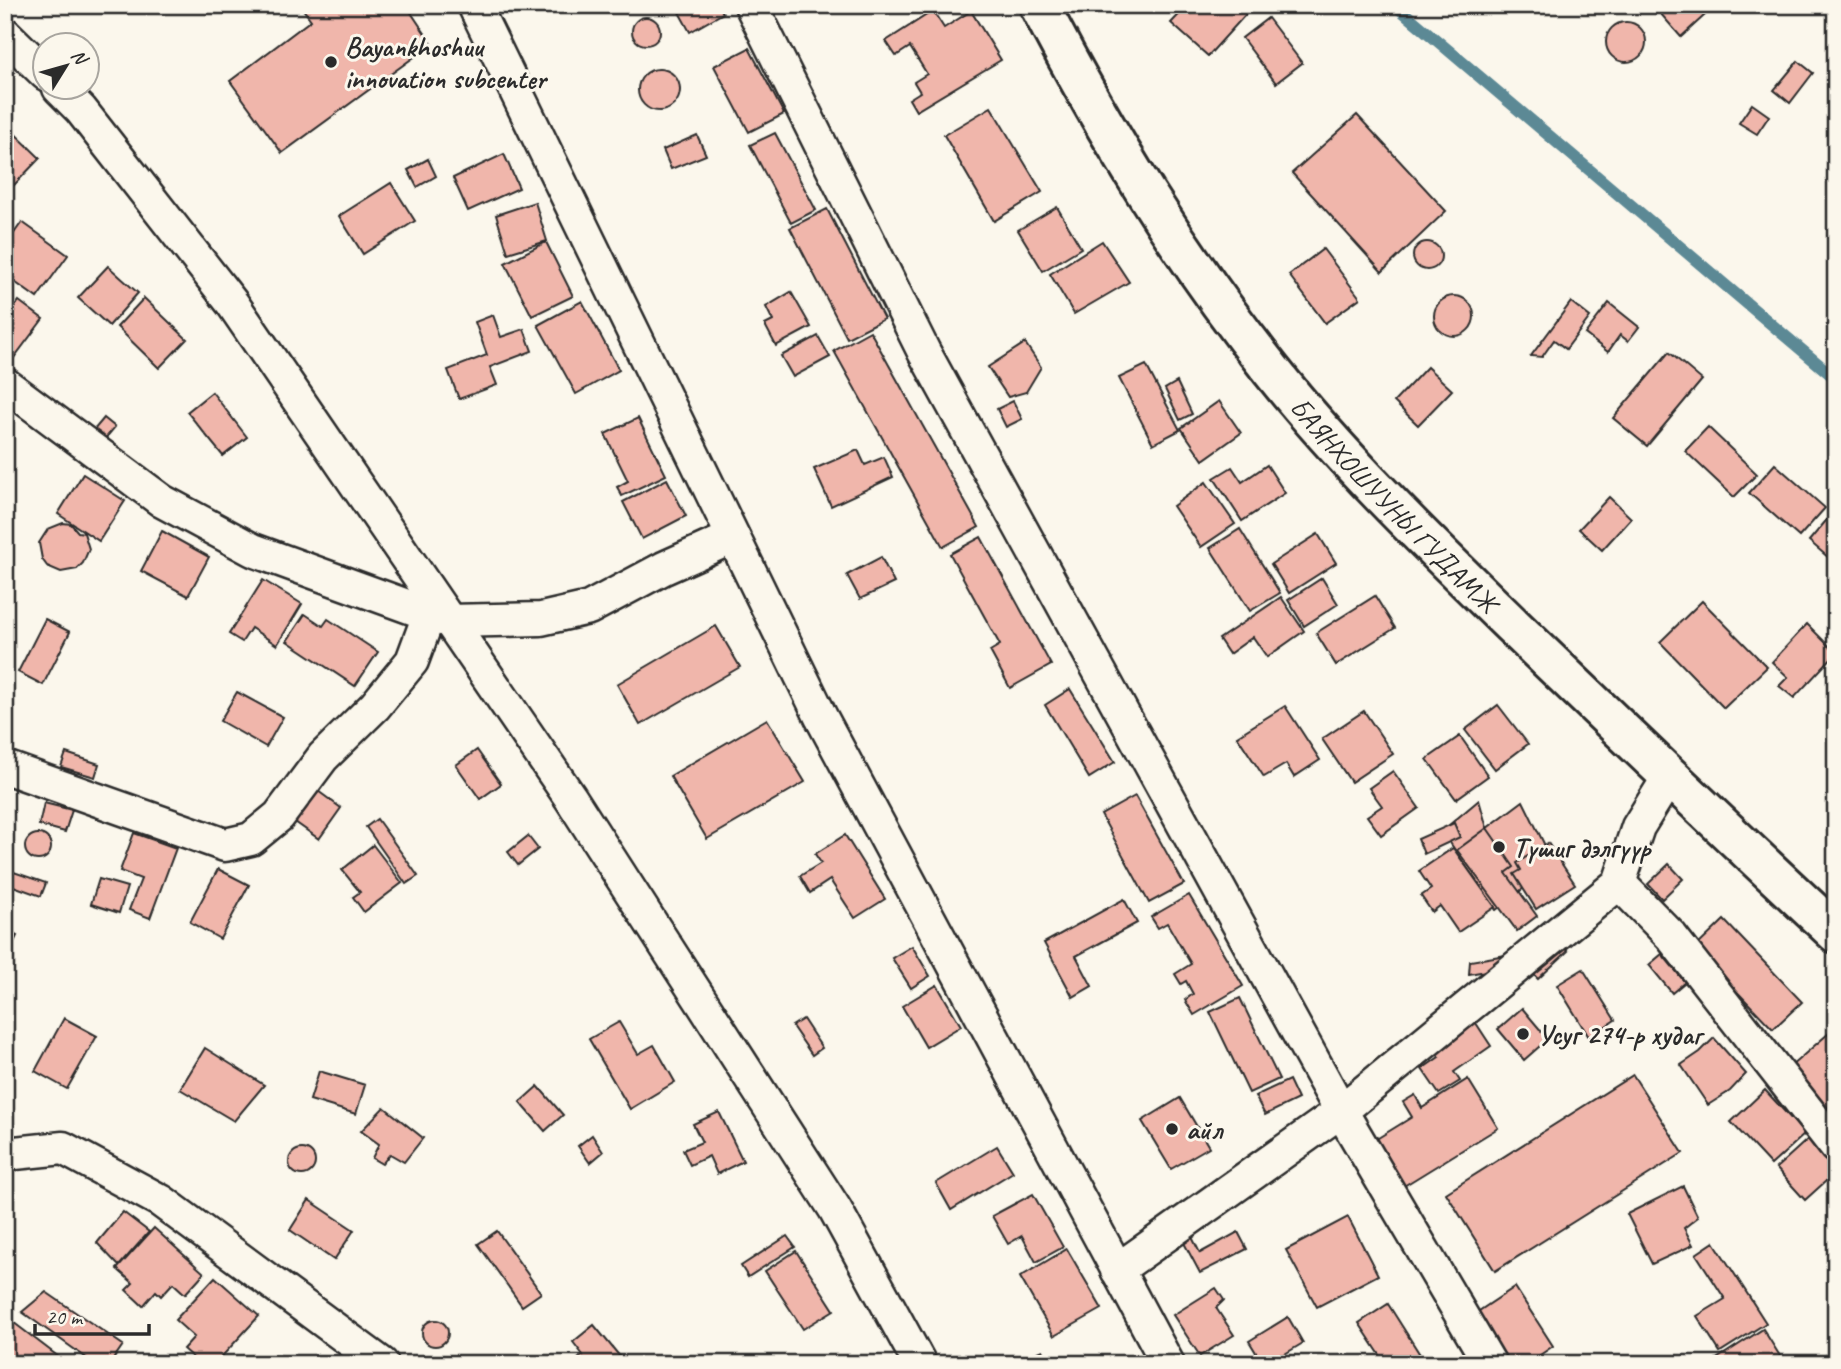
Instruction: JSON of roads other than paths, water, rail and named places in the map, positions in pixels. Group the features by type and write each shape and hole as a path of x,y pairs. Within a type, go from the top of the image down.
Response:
{"main road":[{"name":"БАЯНХОШУУНЫ ГУДАМЖ","path":"1039,5 1133,176 1176,243 1272,370 1336,446 1423,538 1669,777 1836,933"}],"street":[{"path":"474,5 821,717 1168,1364"},
{"path":"751,5 924,352 1341,1111 1490,1364"},
{"path":"5,34 32,60"},
{"path":"73,102 232,303 439,618 570,797 835,1209 920,1364"},
{"path":"5,384 162,501 253,550 439,618 541,619 589,608 663,568 733,537"},
{"path":"5,767 225,845 251,839 279,816 323,757 375,706 412,661 439,618"},
{"path":"1117,1270 1341,1111 1619,883 1638,827 1669,777"},
{"path":"1619,883 1671,936 1836,1147"},
{"path":"5,1154 62,1148 161,1201 382,1364"}],"waterway":[{"path":"1395,5 1836,379"}],"place":[{"name":"Bayankhoshuu innovation subcenter","path":"331,62"},
{"name":"Түшиг дэлгүүр","path":"1499,847"},
{"name":"Усуг 274-р худаг","path":"1523,1034"},
{"name":"айл","path":"1172,1129"}]}
